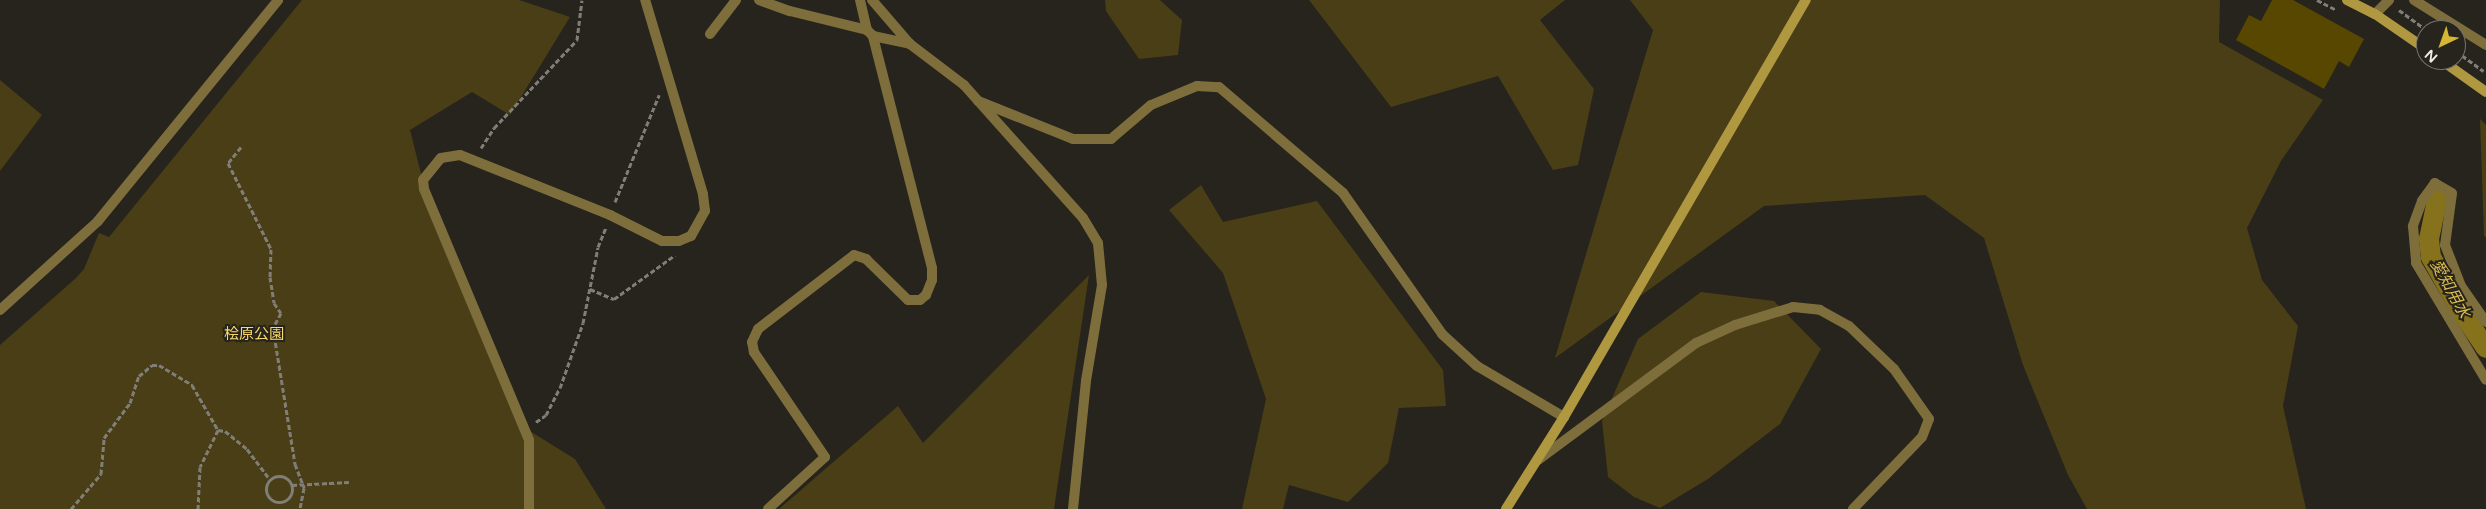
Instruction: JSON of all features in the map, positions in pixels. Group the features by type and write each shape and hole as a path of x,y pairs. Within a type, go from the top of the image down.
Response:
{"street":[{"path":"0,310 98,221 278,0"},
{"path":"529,509 529,440 424,189 425,173 441,158 460,155 610,215 662,241 679,241 691,236 705,211 703,194 677,115 671,80 645,0"},
{"path":"710,34 736,0"},
{"path":"759,0 790,11 910,44"},
{"path":"768,509 824,457 754,352 752,342 758,328 854,256 866,259 908,300 920,300 926,295 932,280 932,268 860,0"},
{"path":"872,0 910,44 964,85 978,100 1083,218 1098,243 1102,285 1086,381 1072,509"},
{"path":"1506,509 1533,463 1564,417 1806,0"},
{"path":"2347,0 2375,14 2416,43"},
{"path":"2414,0 2486,45"},
{"path":"2375,14 2388,1"},
{"path":"2455,70 2486,92"},
{"path":"978,100 1074,139 1111,140 1151,105 1197,86 1219,87 1343,193 1442,334 1477,366 1564,417"},
{"path":"2486,322 2461,286 2445,245 2452,194 2435,183 2422,201 2413,226 2416,263 2486,380"},
{"path":"1533,463 1696,342 1735,325 1793,307 1820,310 1849,326 1894,369 1930,419 1922,436 1853,509"}],"path":[{"path":"476,160 494,128 577,40 582,0"},
{"path":"2388,1 2416,22"},
{"path":"2466,58 2486,73"},
{"path":"524,427 546,415 560,388 583,323 598,247 644,125 665,83 671,80"},
{"path":"241,147 228,163 271,249 270,277 274,303 281,313 273,328 295,464 302,483 300,509"},
{"path":"590,289 614,299 680,251 691,236"},
{"path":"70,509 97,482 102,474 104,438 130,403 139,376 152,365 159,365 192,385 218,430"},
{"path":"218,430 225,431 247,450 270,479"},
{"path":"198,509 200,467 218,430"},
{"path":"284,476 292,485 289,498 277,502 266,494 265,488 270,479 284,476"},
{"path":"292,485 349,482"}],"green space":[{"name":"桧原公園","path":"302,0 519,0 570,17 510,115 472,92 410,130 434,225 517,423 575,459 606,509 0,509 0,345 84,269 99,233 109,237"},
{"path":"1105,0 1160,0 1182,20 1178,55 1139,59 1106,11"},
{"path":"1309,0 1565,0 1540,20 1594,89 1578,165 1553,170 1498,76 1391,107"},
{"path":"1630,0 2220,0 2219,42 2323,100 2281,161 2247,228 2262,280 2298,326 2283,406 2306,509 2087,509 2068,475 2023,365 1984,238 1925,195 1764,206 1555,358 1653,30"},
{"path":"0,80 42,115 0,171"},
{"path":"2480,119 2486,125 2486,237 2484,236"},
{"path":"1201,185 1223,222 1317,201 1443,370 1446,406 1399,408 1388,463 1348,502 1289,485 1283,509 1242,509 1266,399 1223,273 1169,210"},
{"path":"1089,275 1054,509 779,509 898,406 923,443"},
{"path":"1701,292 1774,301 1821,349 1780,424 1708,479 1660,508 1634,497 1608,477 1602,421 1638,339"}],"building":[{"path":"2272,0 2293,0 2364,39 2349,67 2339,61 2324,89 2236,40 2249,15 2261,21"}],"waterway":[{"name":"愛知用水","path":"2438,196 2429,239 2431,257 2465,317 2486,348"}]}
